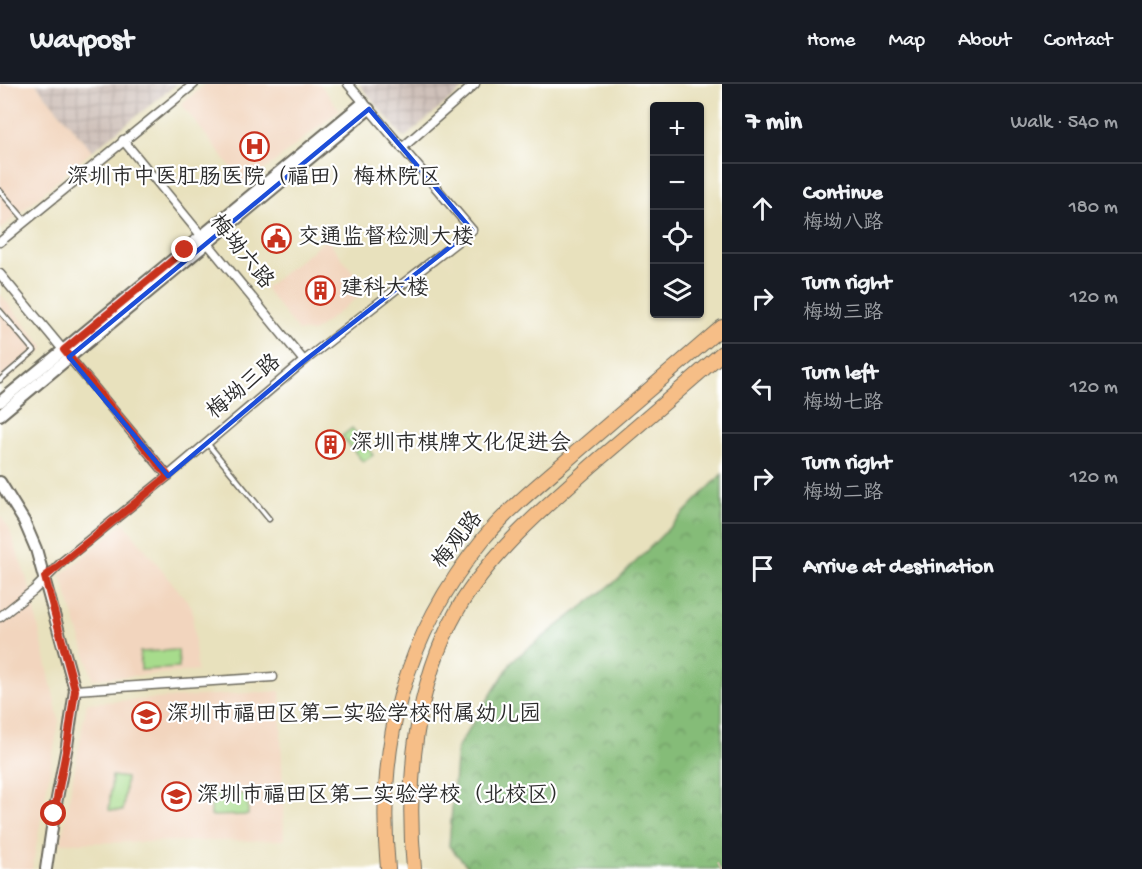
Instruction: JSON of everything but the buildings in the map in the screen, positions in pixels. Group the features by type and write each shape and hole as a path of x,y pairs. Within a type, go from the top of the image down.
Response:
{"highway":[{"name":"梅观路","path":"388,869 385,784 397,704 410,666 444,594 486,537 511,511 546,478 722,327"},
{"name":"梅观路","path":"414,868 409,812 413,760 430,672 442,639 459,607 482,574 539,513 722,353"}],"street":[{"path":"0,242 194,84"},
{"path":"348,84 402,148 475,84"},
{"path":"0,402 67,353 366,106"},
{"name":"梅坳六路","path":"123,140 304,360"},
{"name":"梅坳三路","path":"0,617 304,360 471,230 402,148"},
{"path":"0,274 168,476"},
{"path":"0,415 67,353"},
{"path":"0,482 24,521 45,577 75,690 46,869"},
{"path":"75,690 273,677"}],"lane":[{"path":"0,191 25,220"},
{"path":"0,311 34,351 0,380"},
{"path":"207,443 269,519"}],"highlighted area":[{"path":"369,109 472,230 304,361 168,476 69,357"}],"shaded area":[{"path":"0,84 36,84 92,151 0,230"},
{"path":"36,84 177,84 92,151"},
{"name":"深圳市中医肛肠医院（福田）梅林院区","path":"206,84 320,84 340,110 245,185 181,104"},
{"path":"359,84 469,84 404,138"},
{"name":"建科大楼","path":"327,239 367,290 313,332 298,331 265,288"},
{"path":"0,294 45,348 0,385"},
{"path":"0,515 9,528 30,589 59,721 32,869 0,869"},
{"path":"124,523 192,607 197,671 93,679 61,575"},
{"name":"深圳市福田区第二实验学校（北校区）","path":"280,691 284,840 61,843 87,703"}],"green space":[{"path":"352,428 373,455 363,462 342,436"},
{"path":"722,474 722,869 470,869 449,846 457,748 513,660 620,578"},
{"path":"178,650 179,668 141,670 140,652"},
{"path":"112,776 126,778 123,811 109,810"},
{"path":"248,794 248,815 211,816 211,795"}],"place":[{"name":"深圳市中医肛肠医院（福田）梅林院区","path":"254,147"},
{"name":"交通监督检测大楼","path":"277,239"},
{"name":"建科大楼","path":"320,290"},
{"name":"深圳市棋牌文化促进会","path":"330,445"},
{"name":"深圳市福田区第二实验学校附属幼儿园","path":"146,716"},
{"name":"深圳市福田区第二实验学校（北校区）","path":"176,797"}],"route":[{"path":"54,814 75,690 45,577 168,476 64,350 185,250"}]}
